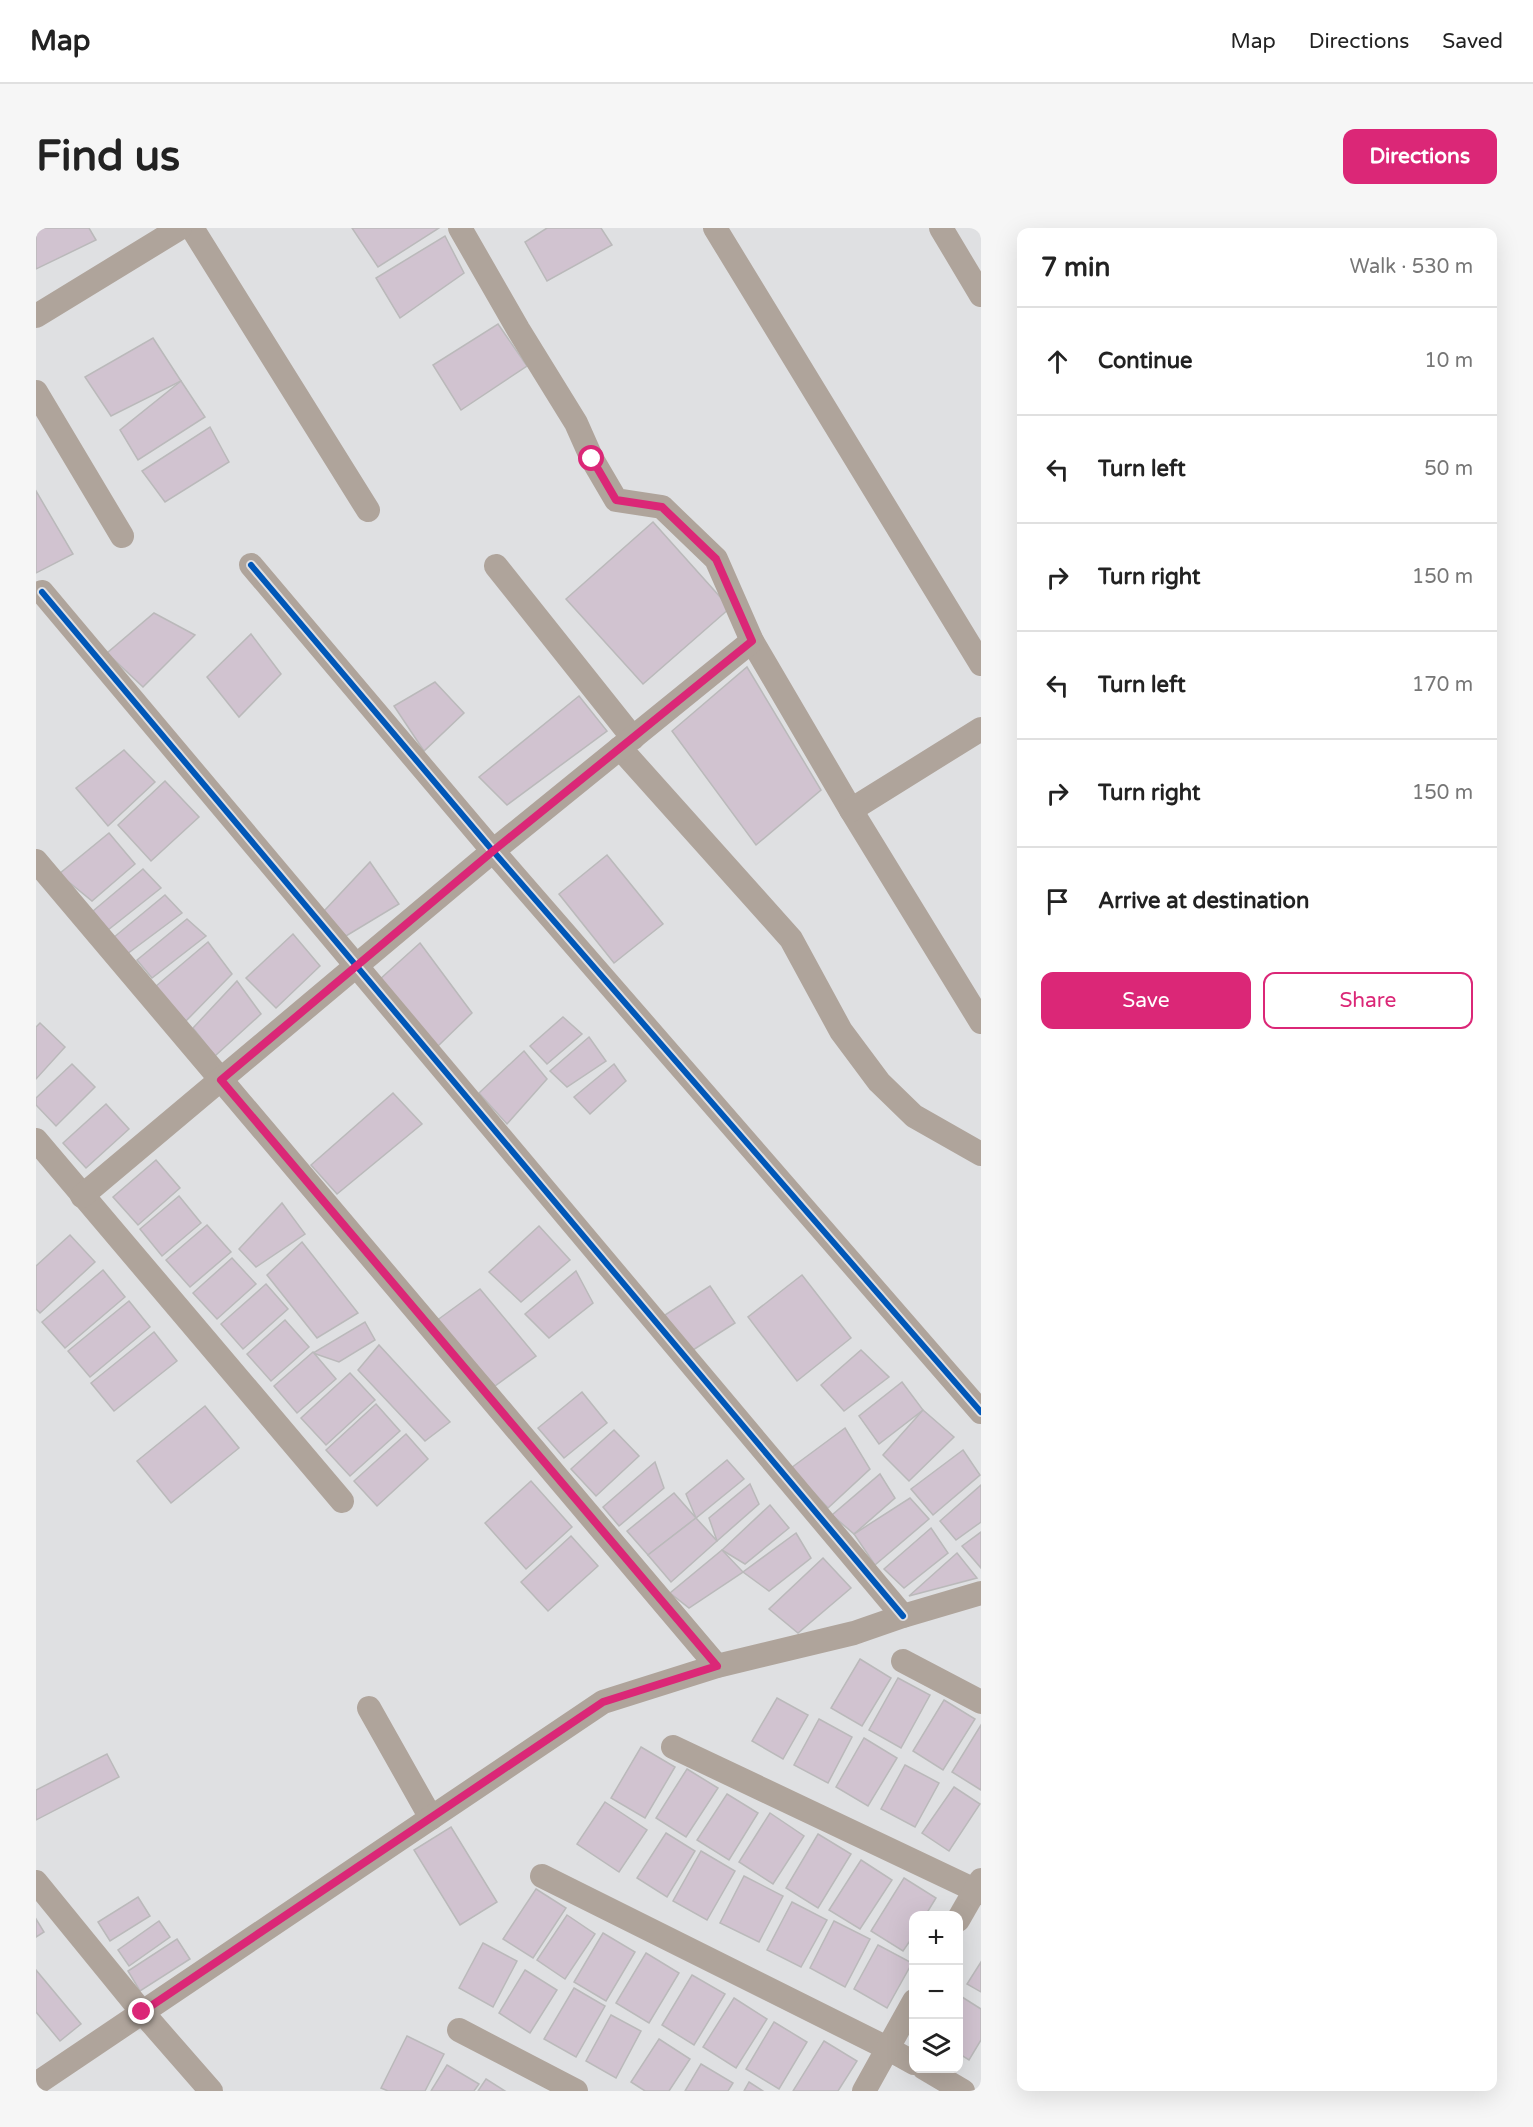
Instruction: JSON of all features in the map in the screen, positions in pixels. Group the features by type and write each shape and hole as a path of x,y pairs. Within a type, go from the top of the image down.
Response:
{"street":[{"path":"36,316 180,228"},
{"path":"192,228 368,510"},
{"path":"460,228 512,320 576,423 592,459 616,500 662,507 716,559 752,641 851,810 981,1022"},
{"path":"715,228 981,664"},
{"path":"941,228 981,295"},
{"path":"36,392 122,536"},
{"path":"251,565 493,851 981,1412"},
{"path":"496,567 627,743 791,939 841,1031 879,1082 914,1116 981,1154"},
{"path":"42,592 903,1616"},
{"path":"82,1197 493,851 752,641"},
{"path":"851,810 981,729"},
{"path":"36,861 717,1666"},
{"path":"36,1140 342,1501"},
{"path":"36,2084 603,1702 717,1666 854,1633 981,1593"},
{"path":"903,1661 981,1702"},
{"path":"369,1708 431,1818"},
{"path":"673,1747 979,1887 963,1912"},
{"path":"542,1876 909,2059"},
{"path":"36,1882 142,2012 211,2091"},
{"path":"864,2091 909,2010"},
{"path":"459,2030 576,2091"},
{"path":"932,2073 963,2091"}],"building":[{"path":"36,228 89,228 96,240 36,269"},
{"path":"352,228 439,228 378,267"},
{"path":"547,228 601,228 612,245 547,281 525,242"},
{"path":"445,236 464,273 400,318 376,278"},
{"path":"498,324 527,366 461,410 433,365"},
{"path":"153,338 181,381 111,416 85,377"},
{"path":"181,381 205,417 138,460 120,430"},
{"path":"210,427 229,462 165,502 142,471"},
{"path":"36,491 73,554 36,573"},
{"path":"653,522 730,608 643,684 566,599"},
{"path":"154,613 195,635 143,687 107,653"},
{"path":"251,634 281,674 239,717 207,677"},
{"path":"747,667 821,790 756,845 672,731"},
{"path":"435,682 464,713 424,751 394,706"},
{"path":"579,696 607,731 507,805 479,777"},
{"path":"124,750 155,782 108,826 76,788"},
{"path":"165,781 199,817 151,861 118,825"},
{"path":"109,833 135,864 92,901 59,874"},
{"path":"607,855 663,924 614,963 559,894"},
{"path":"370,862 399,904 346,936 324,911"},
{"path":"143,869 161,888 108,930 93,911"},
{"path":"165,895 182,913 127,954 113,938"},
{"path":"187,919 206,936 152,978 137,960"},
{"path":"293,934 320,966 276,1008 246,978"},
{"path":"208,942 232,974 186,1021 155,987"},
{"path":"420,943 472,1013 437,1047 379,980"},
{"path":"237,981 261,1014 215,1056 193,1028"},
{"path":"563,1017 582,1034 547,1064 530,1046"},
{"path":"40,1023 65,1047 36,1079 36,1027"},
{"path":"589,1037 606,1061 567,1087 550,1071"},
{"path":"524,1051 547,1079 507,1124 479,1093"},
{"path":"72,1064 95,1087 56,1126 36,1105 36,1098"},
{"path":"614,1064 626,1081 590,1114 574,1097"},
{"path":"393,1093 422,1124 337,1194 311,1165"},
{"path":"106,1104 129,1129 86,1168 63,1143"},
{"path":"156,1160 180,1188 138,1225 113,1197"},
{"path":"179,1196 201,1223 162,1256 140,1229"},
{"path":"282,1203 305,1234 256,1267 239,1249"},
{"path":"207,1225 231,1252 190,1287 166,1260"},
{"path":"539,1226 570,1260 521,1302 489,1272"},
{"path":"70,1235 95,1262 40,1313 36,1309 36,1266"},
{"path":"302,1242 358,1313 317,1338 267,1275"},
{"path":"232,1258 256,1284 217,1319 193,1293"},
{"path":"103,1270 125,1297 65,1348 42,1322"},
{"path":"576,1271 593,1303 549,1338 525,1314"},
{"path":"802,1275 851,1338 797,1381 748,1317"},
{"path":"266,1284 288,1309 243,1349 221,1324"},
{"path":"710,1286 735,1323 690,1352 665,1315"},
{"path":"480,1289 536,1356 495,1386 436,1321"},
{"path":"129,1301 150,1327 90,1377 68,1351"},
{"path":"285,1320 309,1347 271,1381 247,1354"},
{"path":"365,1322 375,1340 339,1362 313,1353"},
{"path":"154,1332 177,1361 114,1411 91,1383"},
{"path":"379,1345 450,1422 425,1441 358,1370"},
{"path":"861,1350 889,1377 844,1411 821,1385"},
{"path":"313,1352 336,1379 297,1413 274,1386"},
{"path":"350,1373 375,1400 326,1445 301,1418"},
{"path":"902,1382 923,1410 879,1444 859,1416"},
{"path":"582,1392 607,1423 564,1458 538,1428"},
{"path":"376,1404 400,1431 350,1476 326,1450"},
{"path":"205,1406 239,1448 171,1503 137,1461"},
{"path":"923,1410 954,1437 909,1481 883,1455"},
{"path":"845,1428 870,1469 828,1508 791,1468"},
{"path":"614,1430 639,1456 596,1496 571,1469"},
{"path":"406,1434 428,1459 377,1506 354,1481"},
{"path":"963,1450 980,1475 933,1515 911,1489"},
{"path":"727,1460 744,1479 696,1518 686,1494"},
{"path":"655,1462 664,1488 619,1526 603,1507"},
{"path":"880,1474 895,1498 854,1534 832,1515"},
{"path":"531,1481 572,1527 526,1569 485,1523"},
{"path":"750,1484 759,1504 717,1541 709,1518"},
{"path":"981,1485 981,1522 956,1540 940,1521"},
{"path":"674,1493 696,1518 648,1555 627,1531"},
{"path":"910,1498 929,1519 875,1565 854,1534"},
{"path":"770,1505 789,1528 745,1564 722,1550"},
{"path":"696,1518 717,1541 671,1582 648,1555"},
{"path":"931,1528 948,1553 904,1588 884,1569"},
{"path":"981,1532 981,1568 962,1546"},
{"path":"796,1533 811,1558 769,1591 743,1572"},
{"path":"571,1536 598,1566 548,1611 521,1582"},
{"path":"722,1550 743,1572 689,1608 670,1593"},
{"path":"957,1553 977,1578 909,1596"},
{"path":"823,1558 851,1588 798,1633 769,1609"},
{"path":"860,1659 891,1678 862,1726 831,1708"},
{"path":"898,1678 930,1695 901,1748 869,1730"},
{"path":"777,1698 808,1715 783,1759 752,1741"},
{"path":"944,1700 975,1719 943,1770 913,1751"},
{"path":"819,1719 852,1737 828,1783 794,1765"},
{"path":"981,1725 981,1790 952,1772"},
{"path":"864,1738 897,1758 868,1806 836,1787"},
{"path":"641,1747 675,1767 645,1818 611,1798"},
{"path":"107,1754 119,1777 36,1820 36,1790"},
{"path":"905,1765 939,1783 915,1827 881,1809"},
{"path":"687,1769 718,1788 686,1837 656,1818"},
{"path":"954,1787 980,1804 949,1851 922,1833"},
{"path":"727,1794 758,1813 729,1860 697,1840"},
{"path":"605,1802 647,1830 619,1872 577,1844"},
{"path":"770,1813 804,1836 773,1884 739,1862"},
{"path":"451,1827 497,1902 460,1925 414,1850"},
{"path":"666,1833 695,1851 667,1897 637,1878"},
{"path":"818,1834 851,1854 818,1908 786,1888"},
{"path":"701,1851 735,1871 707,1920 673,1901"},
{"path":"861,1860 892,1880 860,1929 829,1910"},
{"path":"744,1876 783,1896 759,1942 720,1923"},
{"path":"904,1878 936,1898 928,1911 909,1911 909,1942 903,1951 871,1931"},
{"path":"536,1889 566,1908 533,1958 503,1939"},
{"path":"138,1897 150,1916 110,1941 98,1922"},
{"path":"792,1902 827,1920 801,1967 767,1950"},
{"path":"567,1915 595,1934 565,1979 537,1960"},
{"path":"36,1919 44,1932 36,1937"},
{"path":"159,1921 170,1937 129,1966 118,1950"},
{"path":"834,1921 870,1939 845,1987 810,1968"},
{"path":"603,1933 635,1952 606,2001 574,1982"},
{"path":"177,1939 190,1959 140,1991 128,1971"},
{"path":"483,1943 517,1961 493,2007 459,1988"},
{"path":"878,1945 909,1961 909,1968 887,2008 854,1989"},
{"path":"646,1953 679,1973 649,2023 616,2003"},
{"path":"981,1962 981,1992 967,1984"},
{"path":"36,1970 81,2024 60,2041 36,2012"},
{"path":"525,1970 557,1990 530,2033 499,2013"},
{"path":"692,1975 725,1994 694,2045 662,2025"},
{"path":"574,1988 605,2006 576,2057 544,2039"},
{"path":"734,1998 767,2019 736,2068 703,2047"},
{"path":"963,1998 981,2009 981,2040 969,2060 963,2056"},
{"path":"611,2015 641,2031 616,2078 586,2061"},
{"path":"774,2022 807,2042 779,2089 746,2069"},
{"path":"407,2036 444,2054 425,2091 388,2091 381,2088"},
{"path":"659,2039 690,2059 669,2091 645,2091 631,2082"},
{"path":"824,2041 857,2061 838,2091 793,2091"},
{"path":"701,2064 733,2083 728,2091 685,2091"},
{"path":"447,2065 479,2084 474,2091 431,2091"},
{"path":"486,2079 505,2091 478,2091"},
{"path":"749,2082 763,2091 744,2091"}],"cycle path":[{"path":"251,565 493,851 981,1412"},
{"path":"42,592 903,1616"}],"route":[{"path":"142,2012 603,1702 717,1666 221,1080 493,851 752,641 716,559 662,507 616,500 592,459"}]}
